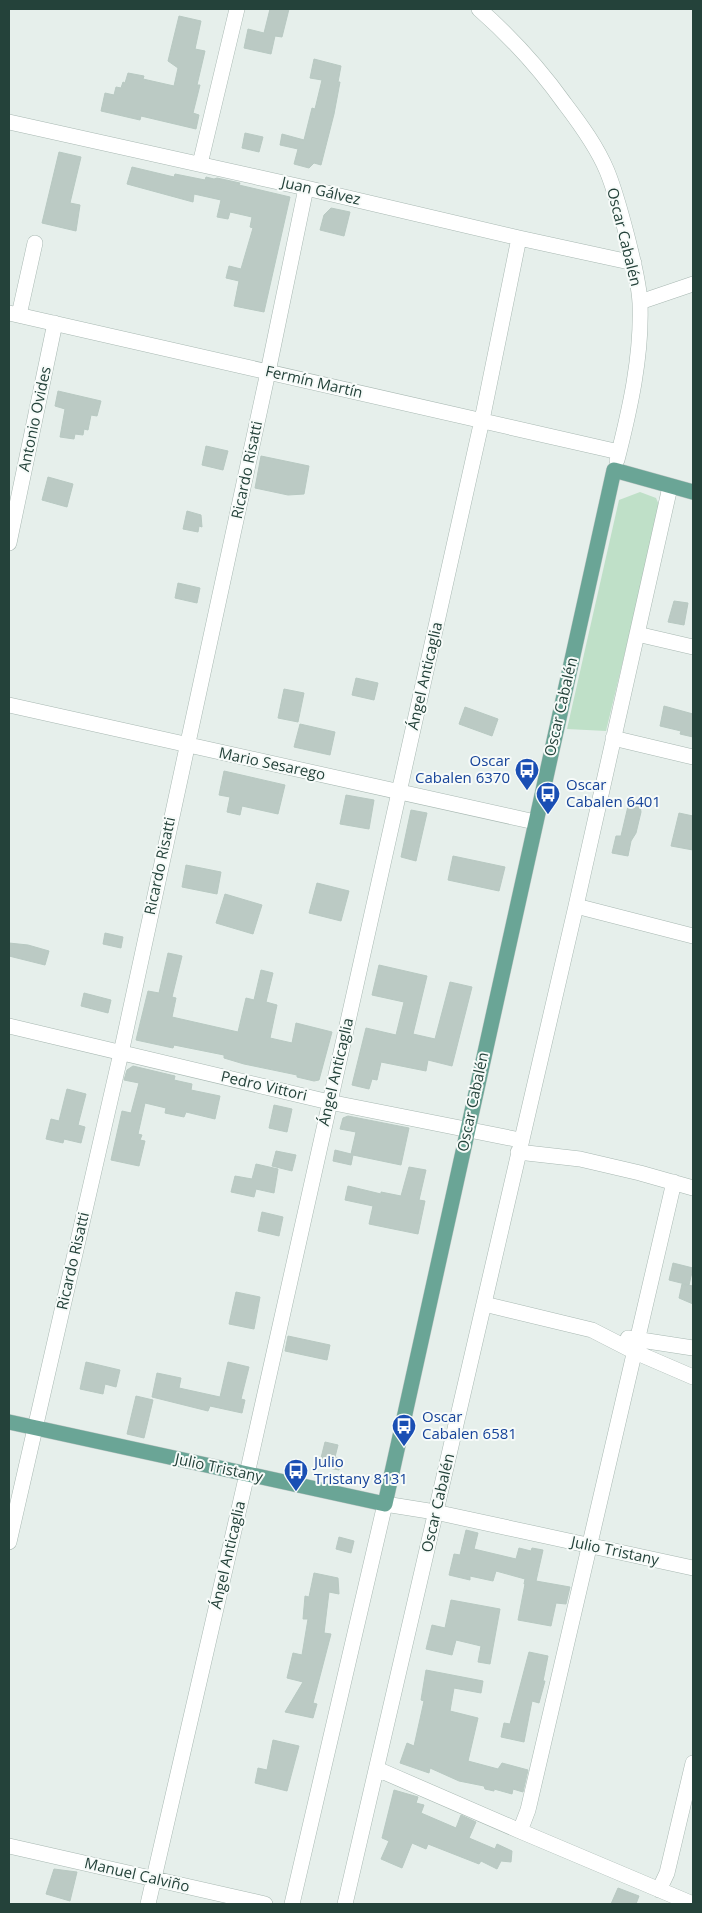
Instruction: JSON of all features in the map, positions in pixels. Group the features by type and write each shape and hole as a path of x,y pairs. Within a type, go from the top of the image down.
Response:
{"main road":[{"path":"614,470 693,492"},
{"name":"Oscar Cabalén","path":"385,1504 614,470"},
{"name":"Julio Tristany","path":"9,1422 385,1504"}],"street":[{"path":"200,164 236,9"},
{"name":"Oscar Cabalén","path":"479,9 503,30 541,71 588,134 607,171 622,214 634,263 640,302 638,352 631,402 614,470"},
{"name":"Juan Gálvez","path":"9,122 634,263"},
{"name":"Ricardo Risatti","path":"9,1542 121,1053 306,188"},
{"name":"Ángel Anticaglia","path":"148,1904 247,1474 482,420 519,238"},
{"path":"14,314 34,243"},
{"path":"640,302 693,284"},
{"name":"Fermín Martín","path":"14,314 619,452"},
{"name":"Antonio Ovides","path":"9,543 55,323"},
{"name":"Oscar Cabalén","path":"345,1904 576,906 670,487"},
{"path":"638,634 693,647"},
{"name":"Mario Sesarego","path":"9,705 186,746 535,822"},
{"path":"614,738 693,757"},
{"path":"576,906 693,936"},
{"name":"Pedro Vittori","path":"9,1026 329,1102 467,1129 519,1146 580,1159 693,1188"},
{"path":"520,1831 528,1810 588,1545 674,1182"},
{"path":"484,1304 592,1330 636,1346 693,1377"},
{"path":"636,1346 693,1348"},
{"path":"292,1904 385,1504"},
{"name":"Julio Tristany","path":"385,1504 435,1512 693,1568"},
{"path":"659,1890 667,1873 693,1764"},
{"path":"377,1769 693,1904"},
{"name":"Manuel Calviño","path":"9,1846 265,1904"}],"green space":[{"path":"640,492 656,498 660,507 606,731 567,729 619,500"}],"building":[{"path":"270,9 289,9 282,37 275,36 271,54 244,48 248,29 264,33"},
{"path":"179,16 201,21 195,49 205,51 197,85 200,85 193,113 199,115 196,129 141,116 140,120 101,111 105,93 114,95 116,87 121,88 123,82 125,83 128,73 144,76 143,79 174,86 178,68 168,61"},
{"path":"314,59 341,66 334,114 321,165 314,163 309,168 294,164 298,149 280,145 282,134 304,140 312,108 315,109 322,80 310,78"},
{"path":"245,133 263,137 259,152 242,148"},
{"path":"59,152 81,157 70,203 80,205 76,231 42,223"},
{"path":"132,167 174,177 175,174 205,180 206,177 217,178 290,197 264,312 234,306 239,281 226,278 229,266 241,269 253,228 250,227 252,217 230,212 228,219 217,217 221,200 194,194 193,202 127,184"},
{"path":"331,208 350,212 344,236 320,230 324,215"},
{"path":"58,391 101,401 97,416 91,415 88,430 84,429 83,435 75,434 74,439 60,437 65,409 55,406"},
{"path":"206,446 228,451 223,470 202,465"},
{"path":"261,456 309,466 304,494 288,495 255,488"},
{"path":"48,477 73,484 67,507 42,500"},
{"path":"187,511 201,515 202,527 199,526 198,532 183,529"},
{"path":"178,583 200,588 197,603 175,598"},
{"path":"674,601 688,603 684,625 668,622"},
{"path":"356,678 378,683 374,700 352,695"},
{"path":"284,689 304,693 298,722 278,718"},
{"path":"664,706 693,714 693,737 680,734 681,731 660,726"},
{"path":"465,707 498,719 492,736 459,724"},
{"path":"300,724 335,732 330,755 294,747"},
{"path":"224,771 285,785 278,814 242,806 240,815 227,812 230,797 219,795"},
{"path":"346,795 374,800 369,829 340,824"},
{"path":"629,802 640,805 641,812 628,856 612,853 616,836 621,836"},
{"path":"411,810 427,813 416,861 401,857"},
{"path":"679,813 693,816 693,850 671,846"},
{"path":"453,856 505,867 499,891 448,880"},
{"path":"186,865 221,872 217,894 182,887"},
{"path":"317,883 349,891 341,921 309,913"},
{"path":"225,894 262,905 253,934 216,923"},
{"path":"105,933 123,937 121,948 103,944"},
{"path":"9,943 28,945 49,951 45,965 9,956"},
{"path":"168,953 182,956 172,997 176,998 172,1017 238,1032 246,998 254,1000 261,970 273,973 266,1002 277,1005 270,1038 292,1043 296,1023 332,1032 319,1080 314,1081 297,1077 297,1075 244,1064 224,1058 224,1055 174,1045 173,1048 136,1040 148,991 159,993"},
{"path":"379,965 427,976 413,1034 435,1039 450,982 472,987 452,1066 428,1060 426,1071 381,1062 377,1080 372,1079 369,1089 352,1085 366,1028 396,1035 404,1002 372,995"},
{"path":"84,993 111,1000 108,1013 81,1006"},
{"path":"133,1066 175,1076 174,1080 192,1084 191,1090 220,1096 215,1119 186,1112 184,1117 165,1113 166,1108 145,1103 138,1134 142,1135 140,1140 145,1141 139,1166 111,1160 122,1111 131,1113 139,1083 124,1080 127,1070"},
{"path":"67,1089 86,1094 78,1125 85,1127 81,1143 64,1139 63,1143 46,1139 51,1119 59,1121"},
{"path":"274,1105 292,1109 287,1132 269,1128"},
{"path":"348,1116 409,1128 401,1165 353,1155 351,1165 333,1161 335,1150 351,1154 356,1132 340,1129 343,1118"},
{"path":"276,1151 296,1155 292,1171 272,1166"},
{"path":"256,1164 278,1169 274,1193 256,1189 254,1197 231,1192 235,1176 252,1179"},
{"path":"409,1167 426,1170 419,1200 425,1201 418,1234 369,1224 373,1206 345,1200 348,1186 381,1194 381,1192 401,1196"},
{"path":"262,1212 283,1217 279,1236 258,1231"},
{"path":"673,1263 693,1268 689,1285 669,1280"},
{"path":"682,1284 693,1286 693,1304 679,1298"},
{"path":"236,1292 260,1297 254,1329 229,1324"},
{"path":"288,1336 330,1345 327,1360 285,1351"},
{"path":"86,1362 120,1370 116,1387 105,1384 103,1394 80,1389"},
{"path":"228,1362 249,1367 241,1399 245,1400 242,1413 210,1406 208,1411 152,1397 157,1373 181,1378 179,1388 220,1397"},
{"path":"136,1396 153,1400 144,1438 127,1434"},
{"path":"325,1442 338,1445 335,1457 342,1459 339,1470 319,1466"},
{"path":"466,1530 478,1533 474,1549 516,1559 519,1548 531,1551 532,1548 543,1550 536,1581 570,1587 566,1604 556,1603 551,1626 518,1620 525,1579 496,1571 493,1581 470,1576 470,1580 449,1575 454,1554 460,1555"},
{"path":"339,1537 354,1541 351,1553 336,1549"},
{"path":"314,1573 338,1578 339,1594 329,1592 324,1633 331,1634 313,1703 317,1704 313,1718 285,1712 303,1682 287,1678 293,1653 302,1655 308,1619 303,1619 305,1596 309,1597"},
{"path":"451,1600 500,1609 490,1664 478,1662 481,1646 456,1640 452,1655 426,1649 432,1625 445,1628"},
{"path":"529,1652 548,1656 543,1681 545,1681 539,1703 532,1701 524,1742 501,1737 504,1723 510,1724"},
{"path":"426,1670 483,1681 481,1693 454,1688 450,1711 478,1718 468,1761 498,1769 502,1763 528,1770 523,1792 513,1789 512,1794 494,1789 494,1791 485,1789 484,1786 459,1781 430,1768 429,1773 400,1763 407,1743 414,1746 424,1701 421,1700"},
{"path":"273,1740 299,1746 287,1791 255,1783 258,1768 267,1770"},
{"path":"394,1790 418,1797 416,1803 424,1805 421,1813 456,1828 461,1815 476,1822 469,1838 495,1849 497,1844 512,1851 511,1862 501,1861 497,1869 481,1861 479,1864 428,1844 426,1849 412,1843 402,1868 381,1859 389,1841 382,1838"},
{"path":"54,1869 77,1872 70,1901 46,1894"},
{"path":"618,1888 639,1896 636,1904 611,1904"}],"place":[{"name":"Oscar Cabalen 6370","path":"527,791"},
{"name":"Oscar Cabalen 6401","path":"548,815"},
{"name":"Oscar Cabalen 6581","path":"404,1447"},
{"name":"Julio Tristany 8131","path":"296,1492"}]}
